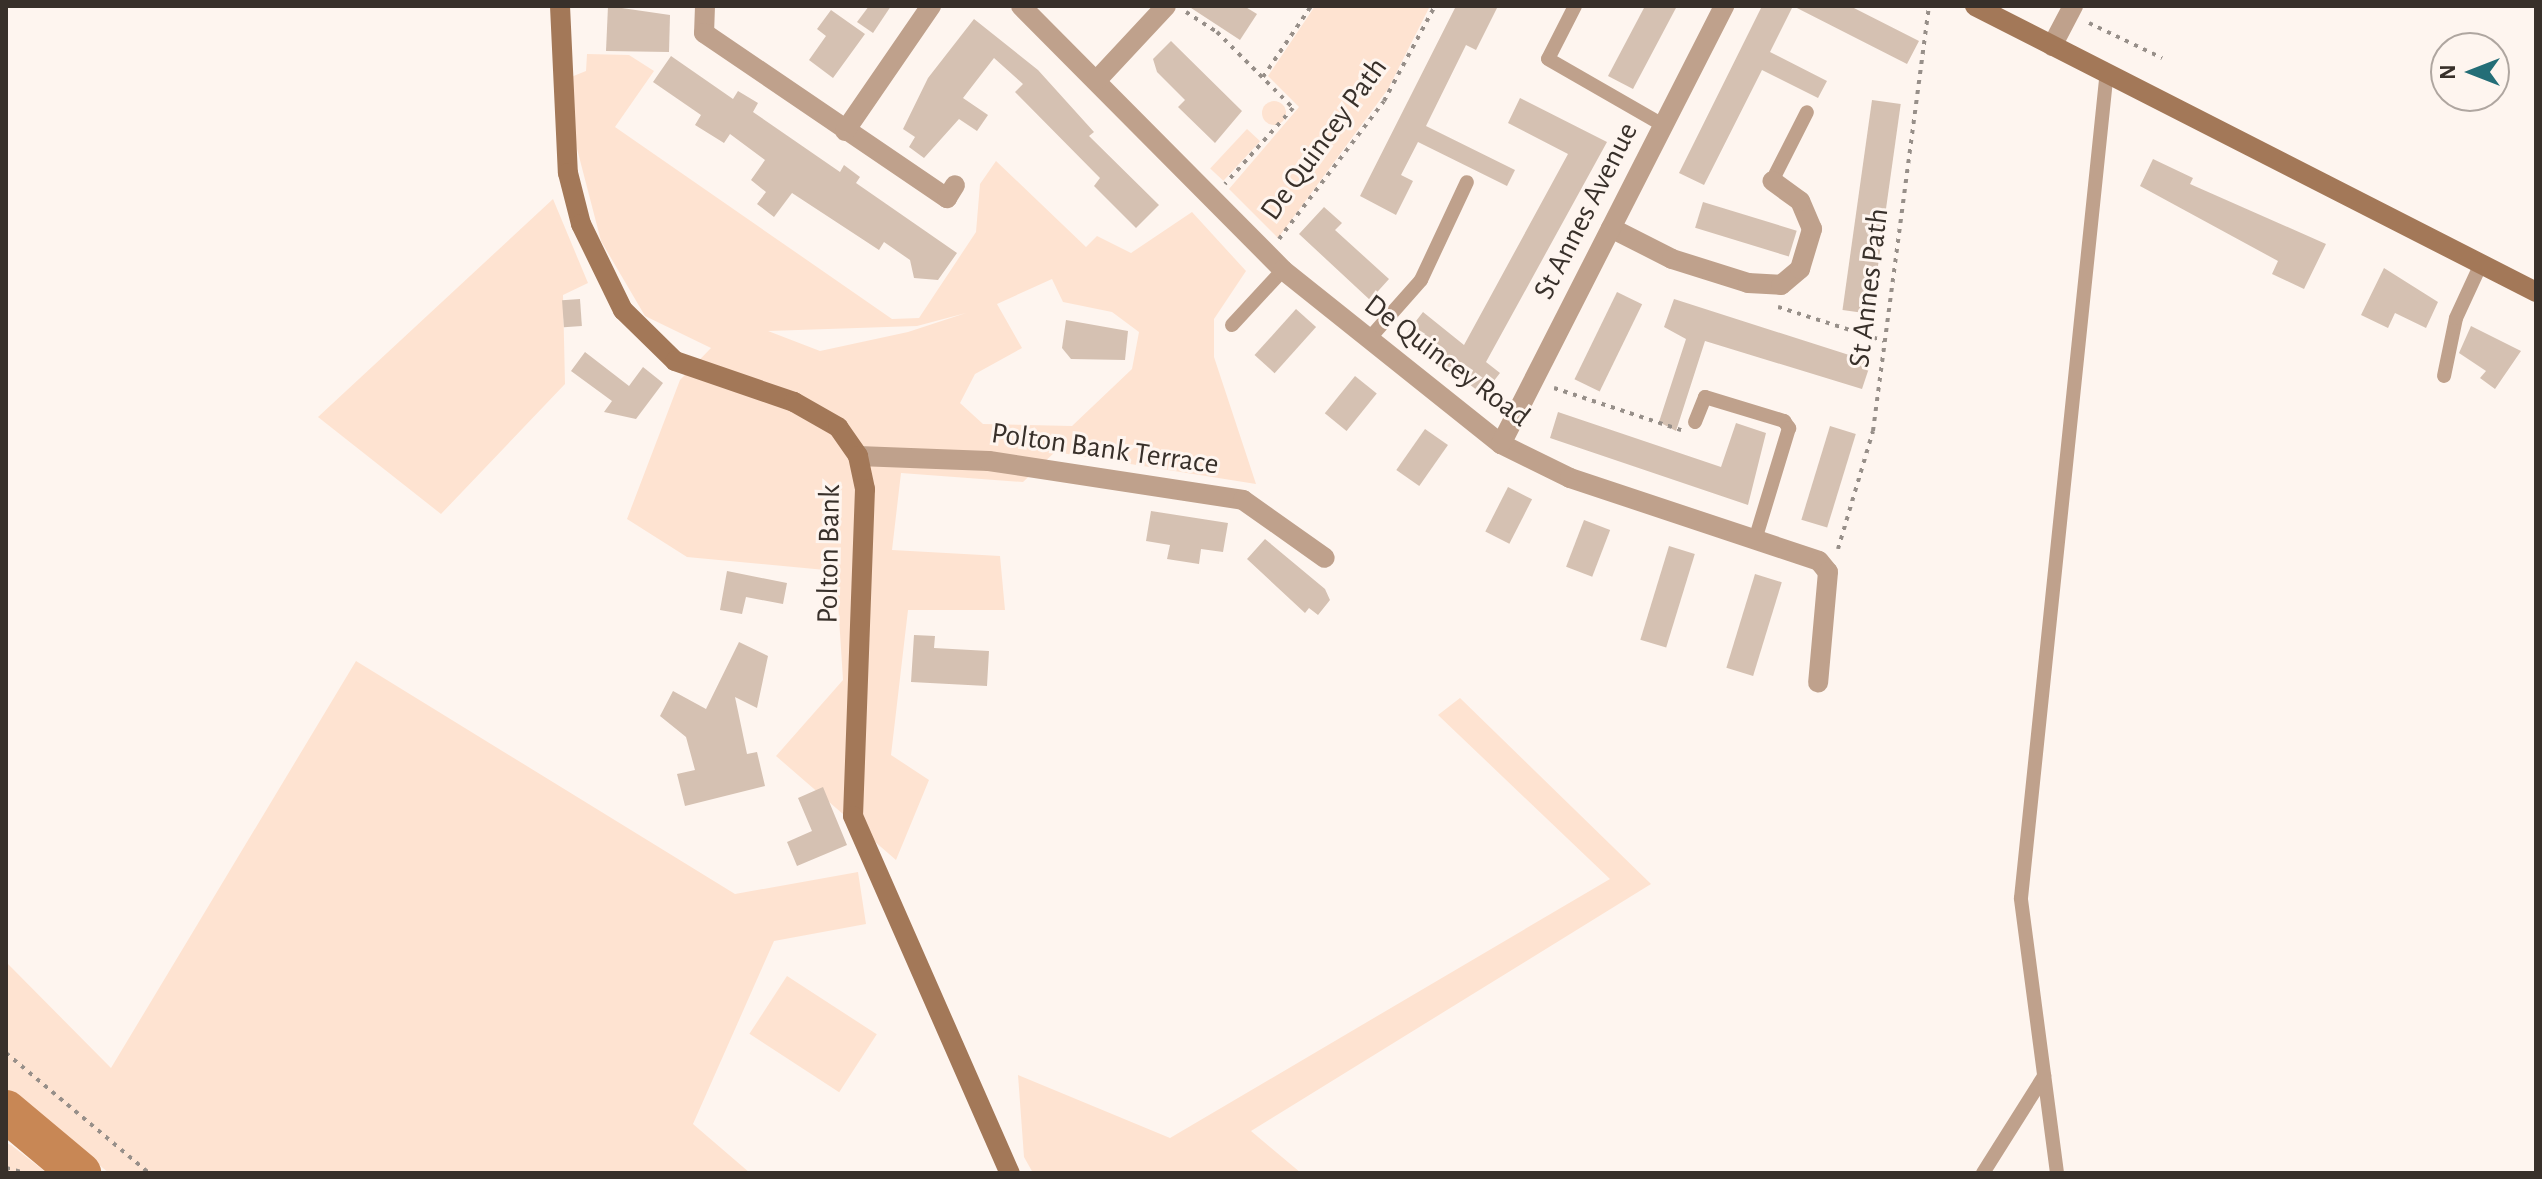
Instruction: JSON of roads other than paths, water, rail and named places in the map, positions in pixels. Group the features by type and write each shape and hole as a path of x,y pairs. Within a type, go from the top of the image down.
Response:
{"street":[{"name":"Polton Bank","path":"560,6 560,120 568,173 581,224 623,310 675,361 794,402 838,427 858,456 865,489 853,816 1010,1173"},
{"path":"705,6 704,33 947,198 955,185"},
{"path":"845,131 931,6"},
{"name":"De Quincey Road","path":"1021,6 1283,270 1501,444 1570,478 1819,561 1828,572 1818,683"},
{"path":"1097,80 1166,6"},
{"name":"St Annes Avenue","path":"1501,444 1724,6"},
{"path":"1975,6 2107,70 2536,292"},
{"path":"2052,46 2071,10"},
{"path":"1611,228 1672,259 1768,287 1800,269 1812,229 1800,201 1772,181"},
{"name":"Polton Bank Terrace","path":"858,456 989,461 1243,500 1325,558"}],"lane":[{"path":"1575,6 1548,59 1663,125"},
{"path":"2057,1173 2021,898 2024,828 2107,70"},
{"path":"1772,181 1807,112"},
{"path":"1368,340 1421,280 1467,182"},
{"path":"2444,376 2456,318 2481,264"},
{"path":"1232,325 1283,270"},
{"path":"1695,422 1705,397 1784,421 1789,428 1755,540"},
{"path":"1983,1173 2044,1076"}],"waterway":[{"path":"6,1111 80,1173"}]}
